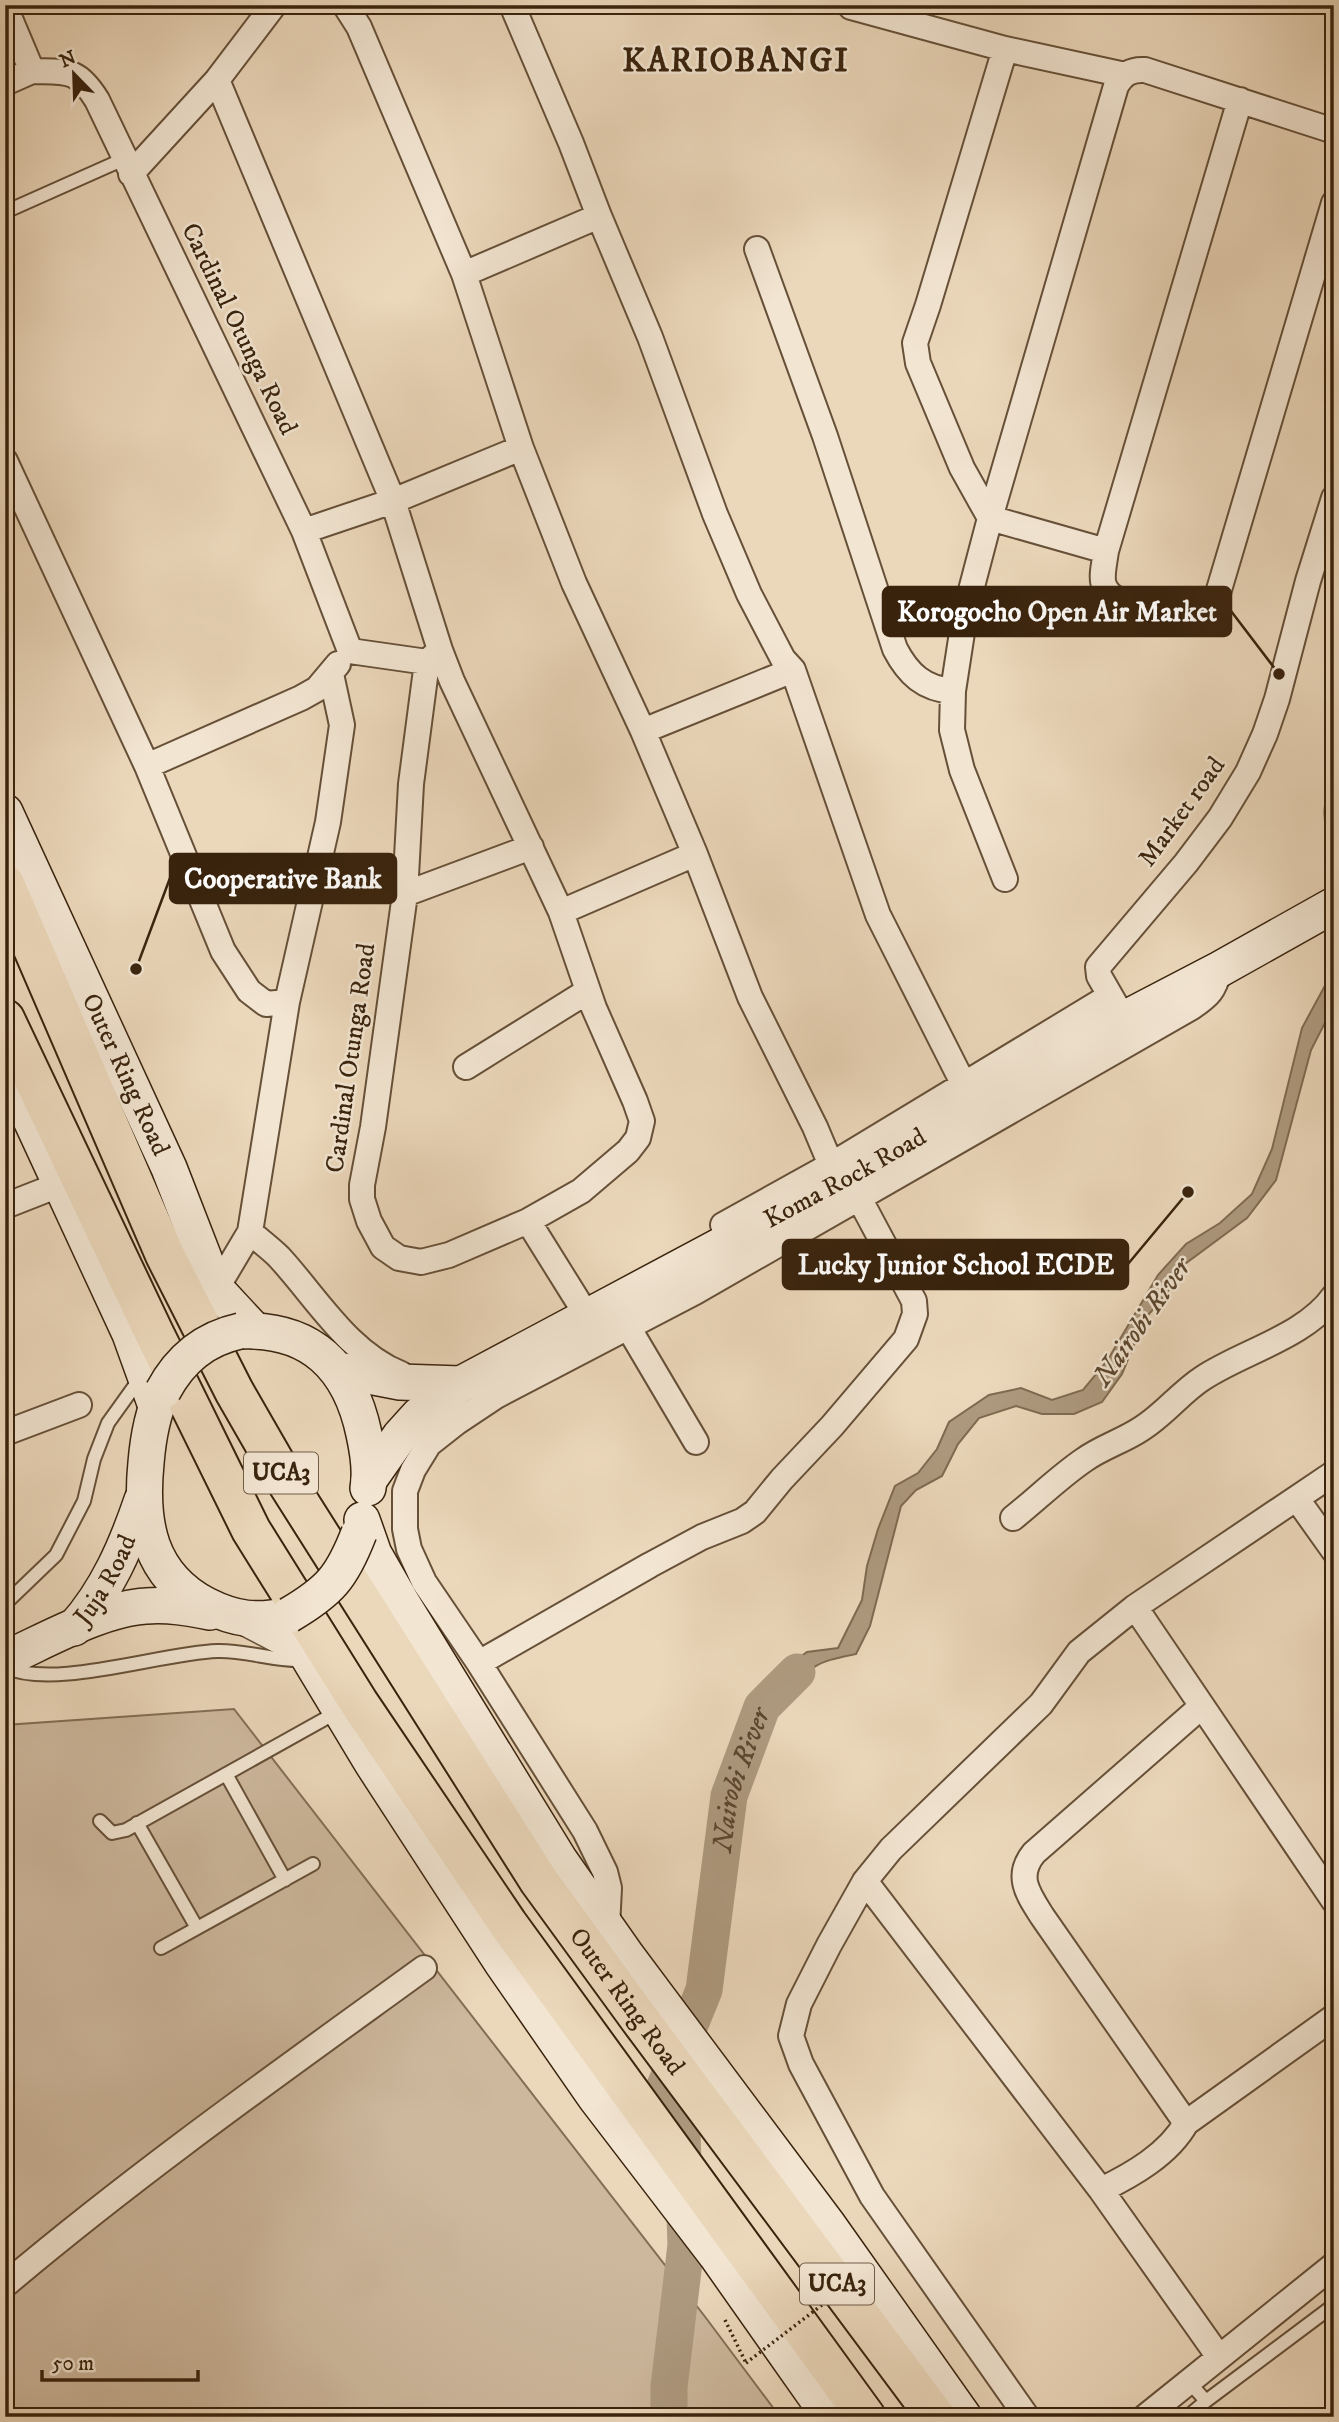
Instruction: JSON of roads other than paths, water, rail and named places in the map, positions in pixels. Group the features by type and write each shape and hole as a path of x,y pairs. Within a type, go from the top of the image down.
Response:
{"main road":[{"name":"Outer Ring Road","path":"5,812 169,1168 216,1289 247,1331"},
{"name":"Outer Ring Road","path":"5,884 165,1255 234,1391 284,1478 539,1881 643,2001"},
{"name":"Koma Rock Road","path":"369,1480 400,1436 419,1415 461,1384 863,1169 1117,1007 1220,968 1334,905"},
{"name":"Outer Ring Road","path":"5,1018 154,1333 251,1530 359,1703 493,1902 866,2417"},
{"path":"6,1069 154,1390"},
{"name":"Outer Ring Road","path":"247,1331 292,1337 328,1359 338,1370 353,1395 362,1422 368,1452 369,1480 360,1526 350,1557 337,1580 314,1601 289,1615 268,1619 236,1617 192,1597 175,1583 158,1561 150,1541 143,1497 154,1390 207,1342 247,1331"},
{"path":"338,1370 400,1382 461,1384"},
{"name":"Juja Road","path":"5,1659 74,1628 88,1613 122,1555 143,1497"},
{"name":"Outer Ring Road","path":"360,1526 435,1659 552,1847 607,1927 643,2001 738,2151 936,2417"},
{"path":"74,1628 120,1610 143,1606 167,1605 236,1617"},
{"name":"Outer Ring Road","path":"310,1660 502,1963 625,2138 716,2255 830,2417"},
{"name":"UCA3","path":"643,2001 735,2098 964,2417"},
{"path":"779,2158 798,2230"}],"street":[{"path":"127,167 217,80 274,5"},
{"path":"345,5 359,27 464,274 521,448 574,583 643,731 695,854 750,998 831,1164"},
{"path":"512,5 650,337 715,514 744,583 783,659 793,670 878,915 963,1083"},
{"path":"851,6 1005,49 1125,75"},
{"path":"5,7 32,72 5,83"},
{"path":"1005,49 915,343 918,363 962,468 990,518 1106,551"},
{"path":"1005,879 962,770 952,730 953,691 965,613 990,518 1116,86 1131,71 1145,70 1334,131"},
{"name":"Cardinal Otunga Road","path":"32,72 69,72 88,85 97,100 304,531 350,651"},
{"path":"146,766 317,689 350,651 433,656 393,501 217,80"},
{"path":"1240,100 1106,551 1102,582 1105,590 1120,601 1196,618 1203,618 1213,610 1334,203"},
{"path":"464,274 599,216"},
{"path":"757,248 825,436 895,649 906,667 927,686 953,691"},
{"path":"304,531 393,501 521,448"},
{"path":"5,461 146,766 223,951 249,991 266,1004 287,1002"},
{"name":"Market road","path":"1117,1007 1098,973 1101,961 1186,863 1220,818 1253,763 1276,699 1334,498"},
{"name":"Cardinal Otunga Road","path":"433,656 452,681 561,912 588,991 642,1121 638,1138 623,1156 582,1191 528,1221 449,1255 421,1262 399,1258 383,1247 369,1221 362,1199 362,1185 373,1127 405,894 411,784 433,656"},
{"path":"643,731 793,670"},
{"path":"216,1289 250,1232 287,1002 328,822 342,725 331,674"},
{"path":"405,894 531,847"},
{"path":"561,912 695,854"},
{"path":"607,1927 609,1888 605,1872 585,1832 479,1663 424,1582 410,1549 405,1529 405,1491 413,1470 429,1444 496,1396 695,1292 1202,1000 1215,986 1220,968"},
{"path":"466,1068 588,991"},
{"path":"250,1232 278,1256 348,1337 377,1363 406,1376 429,1379 448,1375 470,1366 581,1306 831,1164 963,1083 1117,1007"},
{"path":"5,1206 61,1184"},
{"path":"479,1663 649,1565 702,1537 747,1518 832,1426 906,1339 915,1314 914,1301 859,1196"},
{"path":"528,1221 581,1306"},
{"path":"1013,1518 1084,1460 1154,1420 1201,1379 1307,1322 1334,1296"},
{"path":"628,1327 696,1442"},
{"path":"5,1433 79,1405"},
{"path":"1027,2417 872,2196 801,2064 792,2036 799,2004 865,1881 891,1849 1041,1704 1079,1652 1135,1607 1334,1473"},
{"path":"1297,1499 1334,1551"},
{"path":"1135,1607 1334,1901"},
{"name":"Outer Ring Road","path":"236,1617 293,1644 310,1660"},
{"path":"1186,2123 1042,1916 1025,1885 1024,1870 1034,1853 1202,1706"},
{"path":"865,1881 1101,2190 1219,2357"},
{"path":"5,2285 68,2232 238,2102 424,1968"},
{"path":"1101,2190 1147,2163 1179,2136 1186,2123 1334,2017"},
{"path":"1145,2417 1334,2265"}],"lane":[{"path":"5,212 127,167"},
{"path":"5,1604 56,1555 84,1501 94,1459 108,1423 154,1390"},
{"path":"5,1667 34,1675 68,1673 218,1651 254,1654 285,1661 310,1660"},
{"path":"100,1821 115,1833 137,1823 340,1710"},
{"path":"226,1774 285,1880"},
{"path":"137,1823 197,1928"},
{"path":"161,1948 313,1864"},
{"path":"1187,2417 1334,2305"},
{"path":"1188,2381 1206,2401"}],"water":[{"path":"1334,781 1334,852 1328,834 1325,807 1329,789"},
{"path":"1334,969 1334,1005 1311,1050 1276,1180 1247,1218 1185,1264 1166,1294 1144,1320 1122,1374 1102,1402 1074,1414 1042,1414 1016,1406 979,1418 958,1444 942,1476 916,1490 901,1506 870,1626 856,1654 823,1662 803,1678 792,1700 762,1707 777,1674 807,1652 838,1648 862,1600 867,1566 895,1486 918,1473 937,1449 949,1422 989,1395 1021,1388 1052,1400 1083,1390 1107,1361 1158,1275 1186,1244 1220,1223 1252,1194 1272,1149 1302,1028"}],"waterway":[{"name":"Nairobi River","path":"669,2417 669,2387 686,2245 682,2134 663,2091 704,1990 729,1796 762,1707 797,1672"}],"place":[{"name":"Korogocho Open Air Market","path":"1279,674"},
{"name":"Cooperative Bank","path":"136,969"},
{"name":"Lucky Junior School ECDE","path":"1188,1192"}],"district":[{"name":"KARIOBANGI","path":"736,61"}]}
